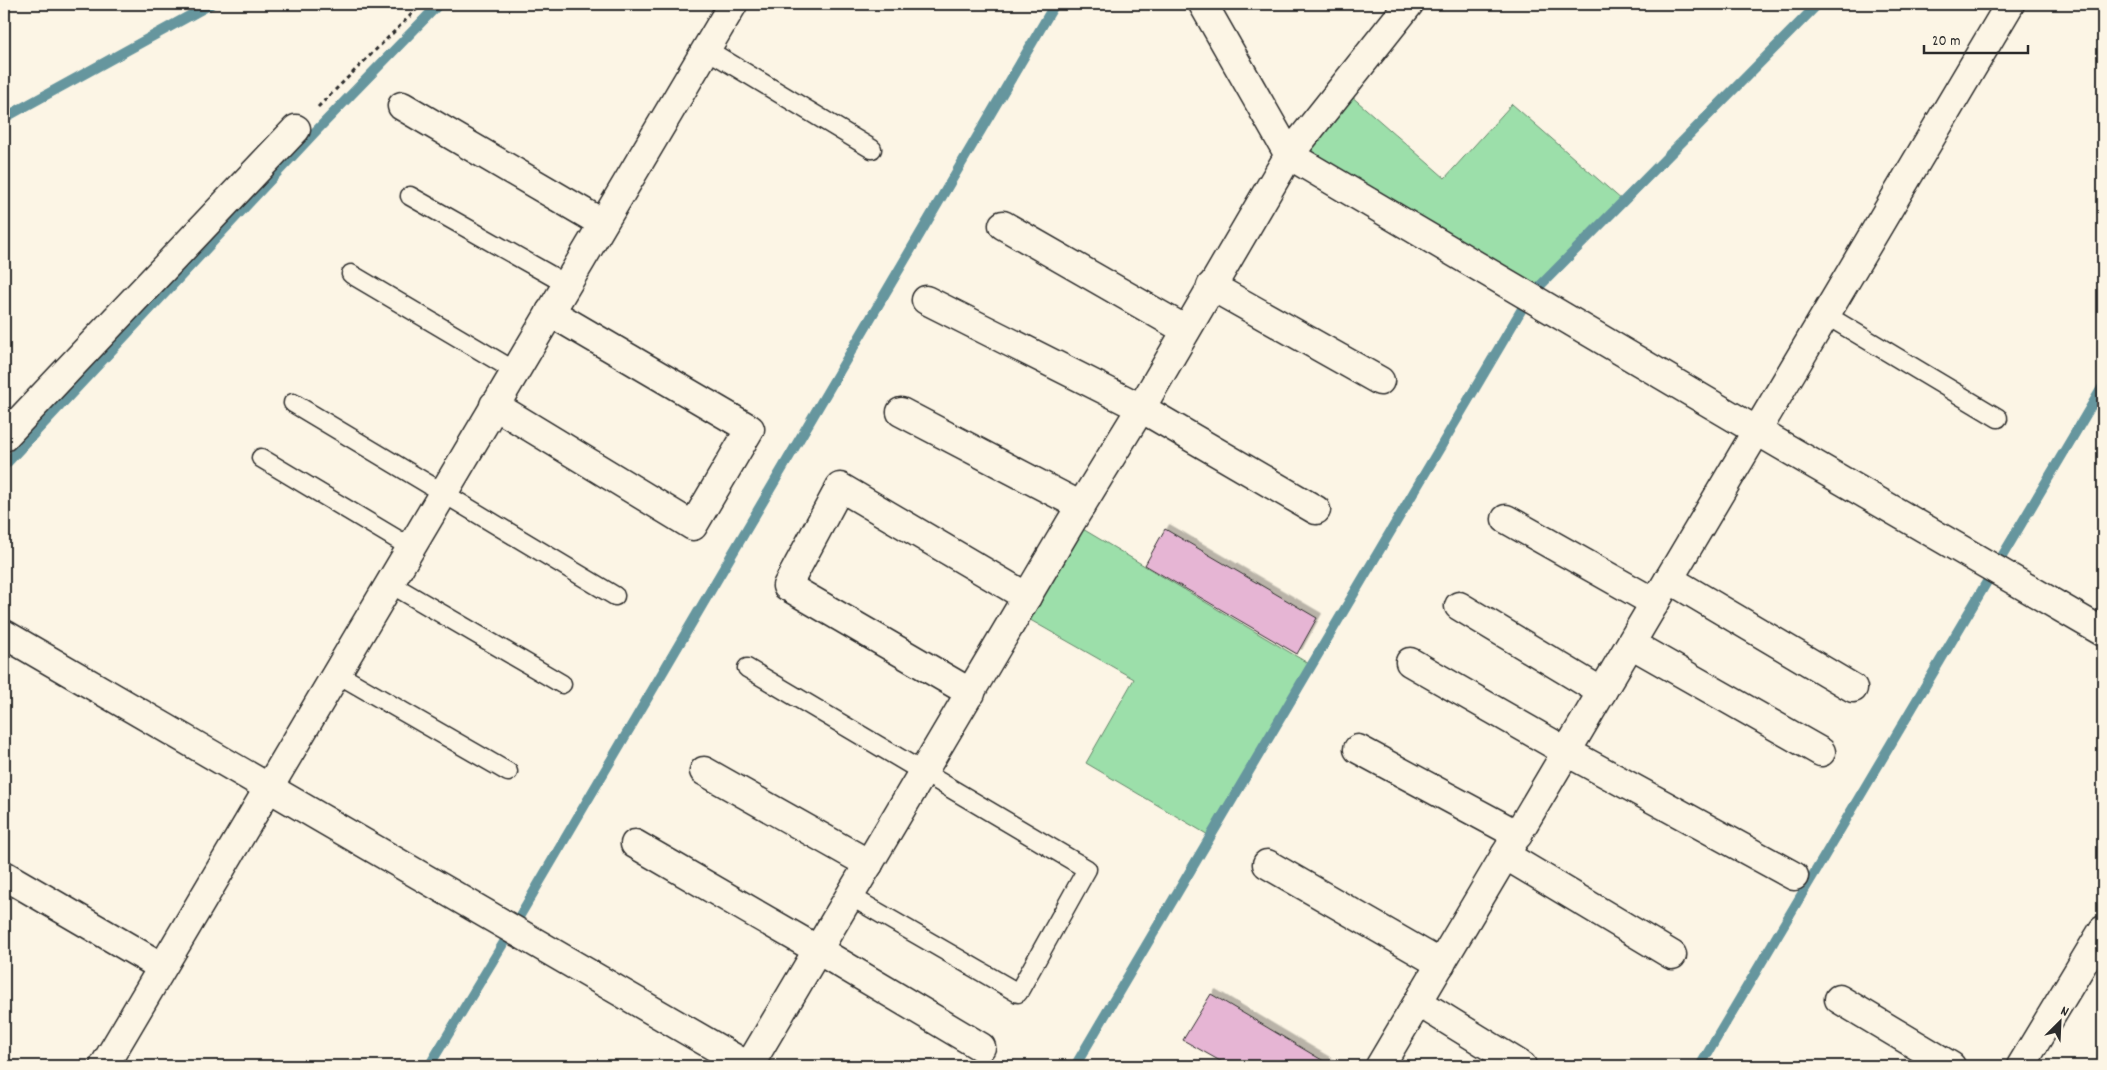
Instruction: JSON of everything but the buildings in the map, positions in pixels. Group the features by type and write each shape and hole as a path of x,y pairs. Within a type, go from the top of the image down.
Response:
{"street":[{"path":"104,1066 733,4"},
{"path":"1203,4 1289,155 1757,431 2103,632"},
{"path":"4,634 748,1066 1141,408 1289,155 1409,4"},
{"path":"1380,1066 2010,4"},
{"path":"402,106 602,223"},
{"path":"4,437 296,129"},
{"path":"1003,225 1186,330"},
{"path":"1212,286 1380,381"},
{"path":"926,300 1141,408 1316,510"},
{"path":"494,405 694,526 750,429 550,312"},
{"path":"901,412 1081,506"},
{"path":"971,693 787,586 840,487 1027,597"},
{"path":"1506,519 1655,603"},
{"path":"1669,579 1853,688"},
{"path":"1459,606 1602,692"},
{"path":"1630,644 1821,752"},
{"path":"1410,662 1567,752 1794,876"},
{"path":"1358,748 1511,845 1672,955"},
{"path":"704,770 869,864"},
{"path":"634,844 981,1047"},
{"path":"1267,864 1441,964"},
{"path":"4,875 162,967"},
{"path":"2022,1066 2103,930"},
{"path":"1839,999 1951,1066"},
{"path":"1418,1002 1522,1066"}],"lane":[{"path":"706,49 872,149"},
{"path":"410,196 566,284"},
{"path":"351,274 515,371"},
{"path":"1826,315 1998,418"},
{"path":"293,404 615,596"},
{"path":"260,458 410,548"},
{"path":"389,583 562,684"},
{"path":"747,668 1088,869 1018,993 850,896"},
{"path":"336,673 508,772"}],"path":[{"path":"296,129 422,4"}],"green space":[{"path":"1342,88 1445,178 1512,104 1623,201 1529,297 1289,155"},
{"path":"1071,522 1311,665 1210,836 1086,763 1134,679 1018,613"}],"waterway":[{"path":"4,118 211,4"},
{"path":"4,466 316,131 439,4"},
{"path":"429,1066 512,929 1055,4"},
{"path":"1075,1066 1529,297 1818,4"},
{"path":"1700,1066 2103,386"}]}
